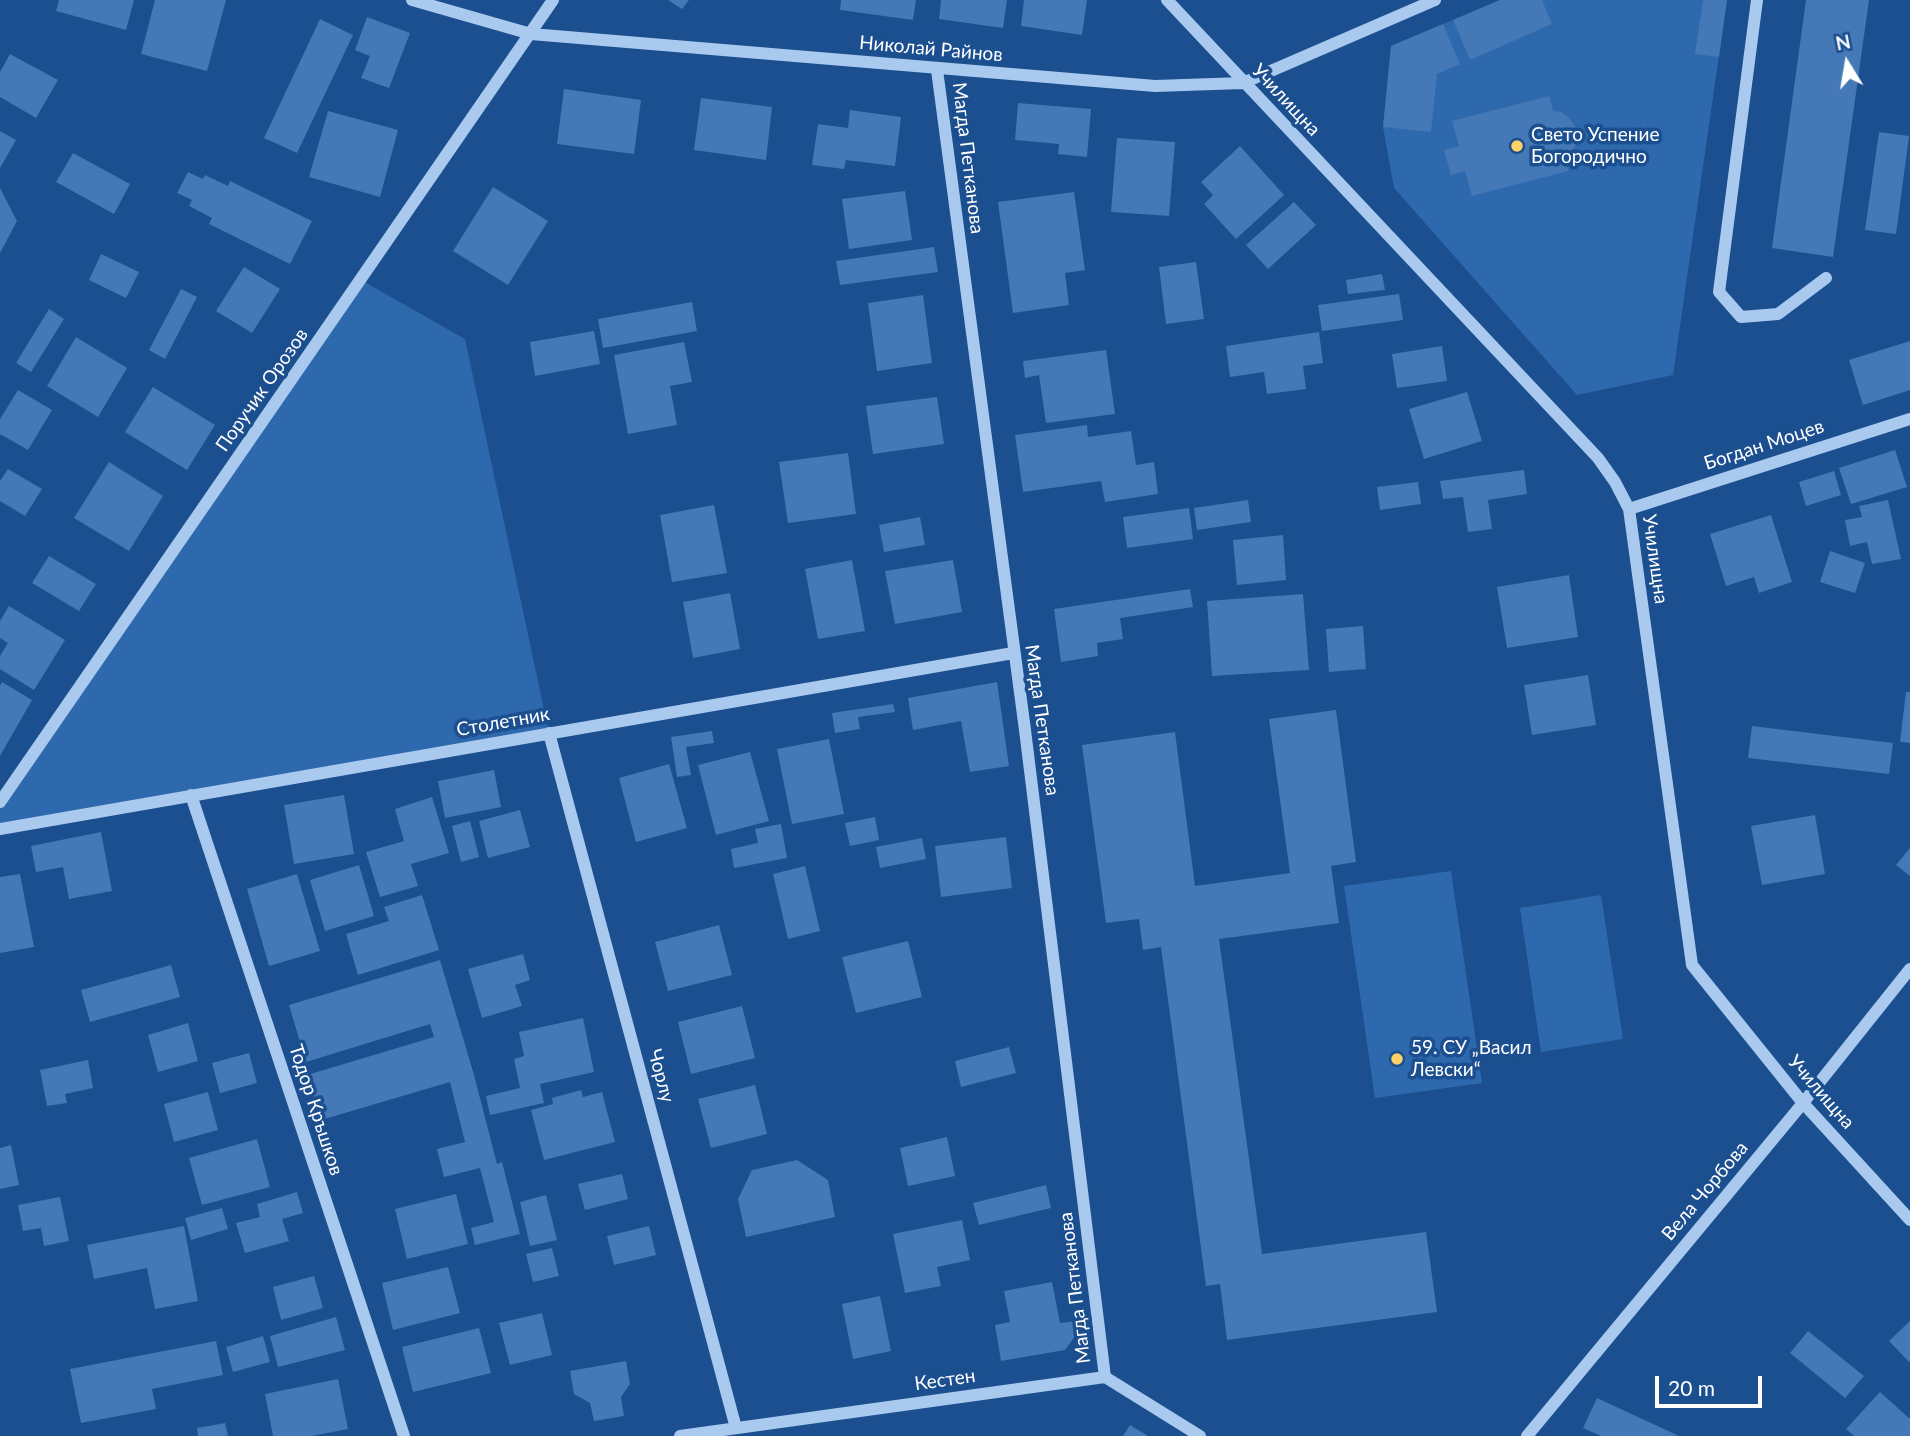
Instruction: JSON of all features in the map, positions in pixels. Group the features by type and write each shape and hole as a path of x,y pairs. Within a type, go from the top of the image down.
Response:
{"street":[{"name":"Николай Райнов","path":"412,0 531,34 1155,86 1242,83 1435,0"},
{"name":"Поручик Орозов","path":"0,802 553,0"},
{"name":"Училищна","path":"1167,0 1242,83 1598,458 1615,482 1629,509 1692,965 1803,1103 1910,1220"},
{"path":"1757,0 1719,292 1741,317 1777,314 1826,278"},
{"name":"Магда Петканова","path":"937,69 1057,979 1105,1377"},
{"name":"Богдан Моцев","path":"1629,509 1910,419"},
{"name":"Столетник","path":"0,829 1013,653"},
{"name":"Чорлу","path":"549,733 736,1428"},
{"name":"Тодор Кръшков","path":"191,795 404,1436"},
{"name":"Вела Чорбова","path":"1527,1436 1803,1103 1910,969"},
{"path":"1105,1377 1200,1436"},
{"name":"Кестен","path":"680,1436 1105,1377"}],"shaded area":[{"path":"1500,0 1727,0 1673,375 1577,395 1394,188 1383,127 1391,46"},
{"path":"361,280 465,339 549,733 0,829 0,802"},
{"path":"1451,871 1482,1083 1375,1098 1344,886"},
{"path":"1601,895 1623,1039 1541,1052 1520,908"}],"building":[{"path":"59,0 134,0 126,30 56,11"},
{"path":"155,0 226,0 207,71 141,54"},
{"path":"668,0 689,0 682,9"},
{"path":"841,0 916,0 913,20 840,10"},
{"path":"941,0 1007,0 1003,28 939,19"},
{"path":"1024,0 1087,0 1082,35 1021,26"},
{"path":"1500,0 1542,0 1552,24 1470,60 1453,20"},
{"path":"1703,0 1727,0 1719,57 1695,54"},
{"path":"1806,0 1869,0 1833,257 1772,248"},
{"path":"367,17 410,33 389,88 361,78 370,56 355,50"},
{"path":"320,19 353,35 297,153 264,138"},
{"path":"1443,24 1460,64 1437,74 1431,132 1383,127 1391,46"},
{"path":"10,54 58,80 36,118 0,97 0,72"},
{"path":"564,89 641,100 634,154 557,144"},
{"name":"Свето Успение Богородично","path":"1549,96 1553,111 1568,117 1576,131 1575,147 1565,159 1568,171 1472,196 1465,171 1451,175 1444,150 1459,146 1452,121"},
{"path":"701,98 772,107 766,160 694,150"},
{"path":"1018,103 1091,109 1087,157 1058,154 1059,144 1015,140"},
{"path":"850,110 901,117 895,166 846,160 844,169 812,165 818,124 848,128"},
{"path":"328,111 398,130 380,197 309,177"},
{"path":"0,131 16,140 0,168"},
{"path":"1879,132 1909,136 1896,234 1865,230"},
{"path":"1117,138 1175,142 1169,216 1111,212"},
{"path":"1240,146 1284,195 1236,239 1204,204 1213,195 1201,182"},
{"path":"73,153 130,184 114,214 56,182"},
{"path":"188,172 203,179 205,175 228,186 230,181 312,221 290,264 209,224 212,218 189,206 192,200 177,193"},
{"path":"493,187 548,221 508,285 453,251"},
{"path":"0,188 17,221 0,253"},
{"path":"905,191 912,240 849,249 842,199"},
{"path":"1074,192 1085,270 1065,273 1069,305 1013,313 998,202"},
{"path":"1294,202 1316,225 1268,269 1246,245"},
{"path":"934,247 938,272 840,285 836,261"},
{"path":"101,254 139,272 126,298 89,280"},
{"path":"1196,262 1204,319 1166,324 1159,267"},
{"path":"244,267 280,289 252,333 216,311"},
{"path":"1382,274 1385,290 1348,294 1346,280"},
{"path":"181,289 197,297 165,359 149,350"},
{"path":"1399,294 1403,320 1322,331 1318,305"},
{"path":"923,295 932,363 877,371 868,303"},
{"path":"692,302 697,331 603,348 598,319"},
{"path":"49,309 64,319 31,372 16,363"},
{"path":"594,331 600,364 535,376 530,342"},
{"path":"1319,332 1323,363 1303,366 1306,389 1267,394 1264,372 1230,377 1226,346"},
{"path":"76,337 127,368 98,417 47,386"},
{"path":"1910,341 1910,390 1863,405 1849,360"},
{"path":"684,342 692,382 670,386 677,425 628,434 614,355"},
{"path":"1442,346 1447,381 1397,388 1392,354"},
{"path":"1106,350 1115,414 1046,423 1039,375 1025,378 1023,361"},
{"path":"153,387 215,425 187,470 125,432"},
{"path":"18,390 52,410 28,450 0,434 0,419"},
{"path":"1467,392 1482,441 1424,459 1409,409"},
{"path":"937,397 944,444 873,454 866,406"},
{"path":"1087,425 1088,437 1131,431 1136,465 1154,462 1158,494 1105,502 1101,481 1023,492 1015,435"},
{"path":"1895,450 1907,487 1851,504 1839,468"},
{"path":"848,453 856,514 788,523 779,462"},
{"path":"109,462 163,496 129,551 74,518"},
{"path":"8,469 42,489 25,516 0,501 0,481"},
{"path":"1524,470 1527,494 1488,500 1492,529 1468,532 1463,497 1443,499 1440,481"},
{"path":"1834,471 1841,495 1806,506 1799,482"},
{"path":"1418,482 1421,504 1380,510 1377,487"},
{"path":"1248,500 1251,522 1197,530 1194,508"},
{"path":"1888,500 1901,559 1872,564 1867,542 1850,546 1845,520 1862,517 1859,506"},
{"path":"714,505 727,573 672,582 660,515"},
{"path":"1189,508 1193,539 1127,548 1123,517"},
{"path":"1771,515 1792,582 1759,593 1754,577 1726,586 1710,534"},
{"path":"920,517 925,545 884,552 879,525"},
{"path":"1283,535 1286,580 1237,585 1233,540"},
{"path":"1830,551 1865,563 1855,593 1820,582"},
{"path":"49,556 96,584 79,611 32,583"},
{"path":"852,560 865,631 818,639 805,569"},
{"path":"953,560 962,612 895,624 885,571"},
{"path":"1569,575 1578,637 1507,648 1497,587"},
{"path":"1190,589 1193,607 1120,618 1123,639 1097,643 1098,656 1061,662 1054,609"},
{"path":"730,593 740,649 693,658 683,602"},
{"path":"1303,594 1309,670 1212,676 1207,601"},
{"path":"9,606 65,640 34,690 0,669 0,656 8,643 0,638 0,621"},
{"path":"1363,626 1366,669 1329,672 1326,629"},
{"path":"1588,675 1596,725 1532,735 1524,685"},
{"path":"2,682 32,700 0,756 0,686"},
{"path":"997,682 1009,766 970,772 961,721 913,730 908,698"},
{"path":"1906,692 1910,692 1910,743 1900,742"},
{"path":"893,704 895,712 858,717 860,729 835,733 832,713"},
{"path":"1336,710 1356,862 1331,866 1339,923 1219,939 1262,1254 1426,1232 1437,1312 1227,1340 1220,1284 1206,1286 1161,947 1143,950 1139,919 1106,923 1082,745 1175,732 1195,886 1290,873 1269,719"},
{"path":"1752,726 1893,743 1889,774 1748,758"},
{"path":"712,731 714,743 686,747 691,775 677,777 671,737"},
{"path":"829,739 844,814 792,824 777,749"},
{"path":"750,752 769,821 716,835 698,765"},
{"path":"669,764 687,828 636,842 619,778"},
{"path":"494,770 501,807 445,818 438,781"},
{"path":"344,795 354,854 294,864 284,805"},
{"path":"432,797 449,853 411,864 418,886 380,897 366,852 404,841 395,809"},
{"path":"520,810 530,847 488,858 479,821"},
{"path":"1815,815 1825,874 1762,885 1751,826"},
{"path":"875,817 879,840 850,846 845,823"},
{"path":"470,821 479,857 461,862 452,826"},
{"path":"781,824 787,858 734,868 731,849 758,843 755,829"},
{"path":"101,832 112,891 69,899 63,867 36,872 31,846"},
{"path":"1006,837 1012,888 941,897 935,846"},
{"path":"922,838 926,859 880,868 876,847"},
{"path":"1910,848 1910,876 1896,865"},
{"path":"359,865 374,916 325,931 310,880"},
{"path":"805,866 820,931 788,939 773,874"},
{"path":"20,874 34,947 0,953 0,877"},
{"path":"297,874 320,951 269,966 247,889"},
{"path":"422,895 439,950 358,975 346,934 389,921 384,907"},
{"path":"719,925 732,975 668,991 655,942"},
{"path":"908,941 922,997 856,1013 842,957"},
{"path":"523,954 530,980 515,985 522,1006 482,1018 468,969"},
{"path":"440,960 497,1164 502,1162 520,1234 475,1245 471,1228 494,1222 480,1168 444,1177 437,1149 465,1142 450,1082 321,1120 307,1075 434,1037 430,1024 306,1062 289,1005"},
{"path":"171,965 180,997 90,1022 81,990"},
{"path":"742,1006 755,1058 691,1074 678,1022"},
{"path":"583,1018 594,1072 540,1084 544,1103 490,1115 486,1096 520,1088 514,1059 524,1056 519,1032"},
{"path":"188,1023 198,1061 158,1072 148,1035"},
{"path":"1009,1047 1016,1073 961,1087 955,1061"},
{"path":"249,1053 257,1083 220,1093 212,1063"},
{"path":"88,1060 93,1088 65,1094 67,1103 47,1106 40,1070"},
{"path":"755,1085 767,1134 711,1148 698,1099"},
{"path":"581,1090 583,1097 602,1092 615,1142 544,1160 531,1110 553,1104 552,1098"},
{"path":"208,1092 218,1130 174,1142 164,1104"},
{"path":"947,1137 955,1176 908,1186 900,1148"},
{"path":"257,1139 270,1187 202,1205 189,1158"},
{"path":"11,1145 19,1185 0,1189 0,1148"},
{"path":"797,1160 828,1180 835,1217 746,1237 738,1199 752,1170"},
{"path":"622,1174 628,1199 585,1210 578,1184"},
{"path":"1046,1185 1051,1208 979,1225 973,1203"},
{"path":"297,1192 303,1213 282,1219 289,1241 245,1253 236,1223 260,1217 257,1204"},
{"path":"456,1194 468,1244 407,1259 395,1209"},
{"path":"546,1195 557,1240 530,1246 520,1202"},
{"path":"60,1197 69,1241 44,1246 41,1228 23,1231 18,1205"},
{"path":"222,1208 228,1229 191,1240 185,1218"},
{"path":"962,1220 970,1260 937,1267 941,1286 905,1293 893,1234"},
{"path":"184,1226 198,1301 155,1309 147,1268 94,1279 87,1245"},
{"path":"649,1226 656,1255 614,1265 607,1236"},
{"path":"552,1248 559,1276 533,1282 526,1254"},
{"path":"448,1267 460,1313 393,1330 382,1283"},
{"path":"314,1276 323,1308 281,1320 273,1287"},
{"path":"1052,1282 1060,1323 1077,1321 1078,1332 1065,1350 1001,1361 995,1325 1010,1322 1004,1291"},
{"path":"880,1296 891,1351 853,1359 842,1304"},
{"path":"542,1313 552,1355 510,1365 499,1323"},
{"path":"336,1317 345,1350 278,1367 270,1336"},
{"path":"1910,1321 1910,1363 1889,1341"},
{"path":"479,1328 491,1373 413,1392 402,1347"},
{"path":"1808,1331 1864,1376 1845,1398 1790,1353"},
{"path":"263,1336 270,1362 233,1372 226,1347"},
{"path":"216,1341 223,1375 152,1389 156,1409 81,1423 70,1369"},
{"path":"626,1361 630,1384 621,1397 624,1416 594,1421 590,1403 574,1394 570,1371"},
{"path":"338,1379 348,1429 312,1436 273,1436 265,1394"},
{"path":"1880,1392 1910,1419 1910,1436 1854,1436 1846,1429"},
{"path":"1597,1398 1679,1436 1601,1436 1583,1428"},
{"path":"225,1423 228,1436 198,1436 197,1428"},
{"path":"1130,1425 1148,1436 1123,1436"}],"place":[{"name":"Свето Успение Богородично","path":"1517,146"},
{"name":"59. СУ „Васил Левски“","path":"1397,1059"}]}
